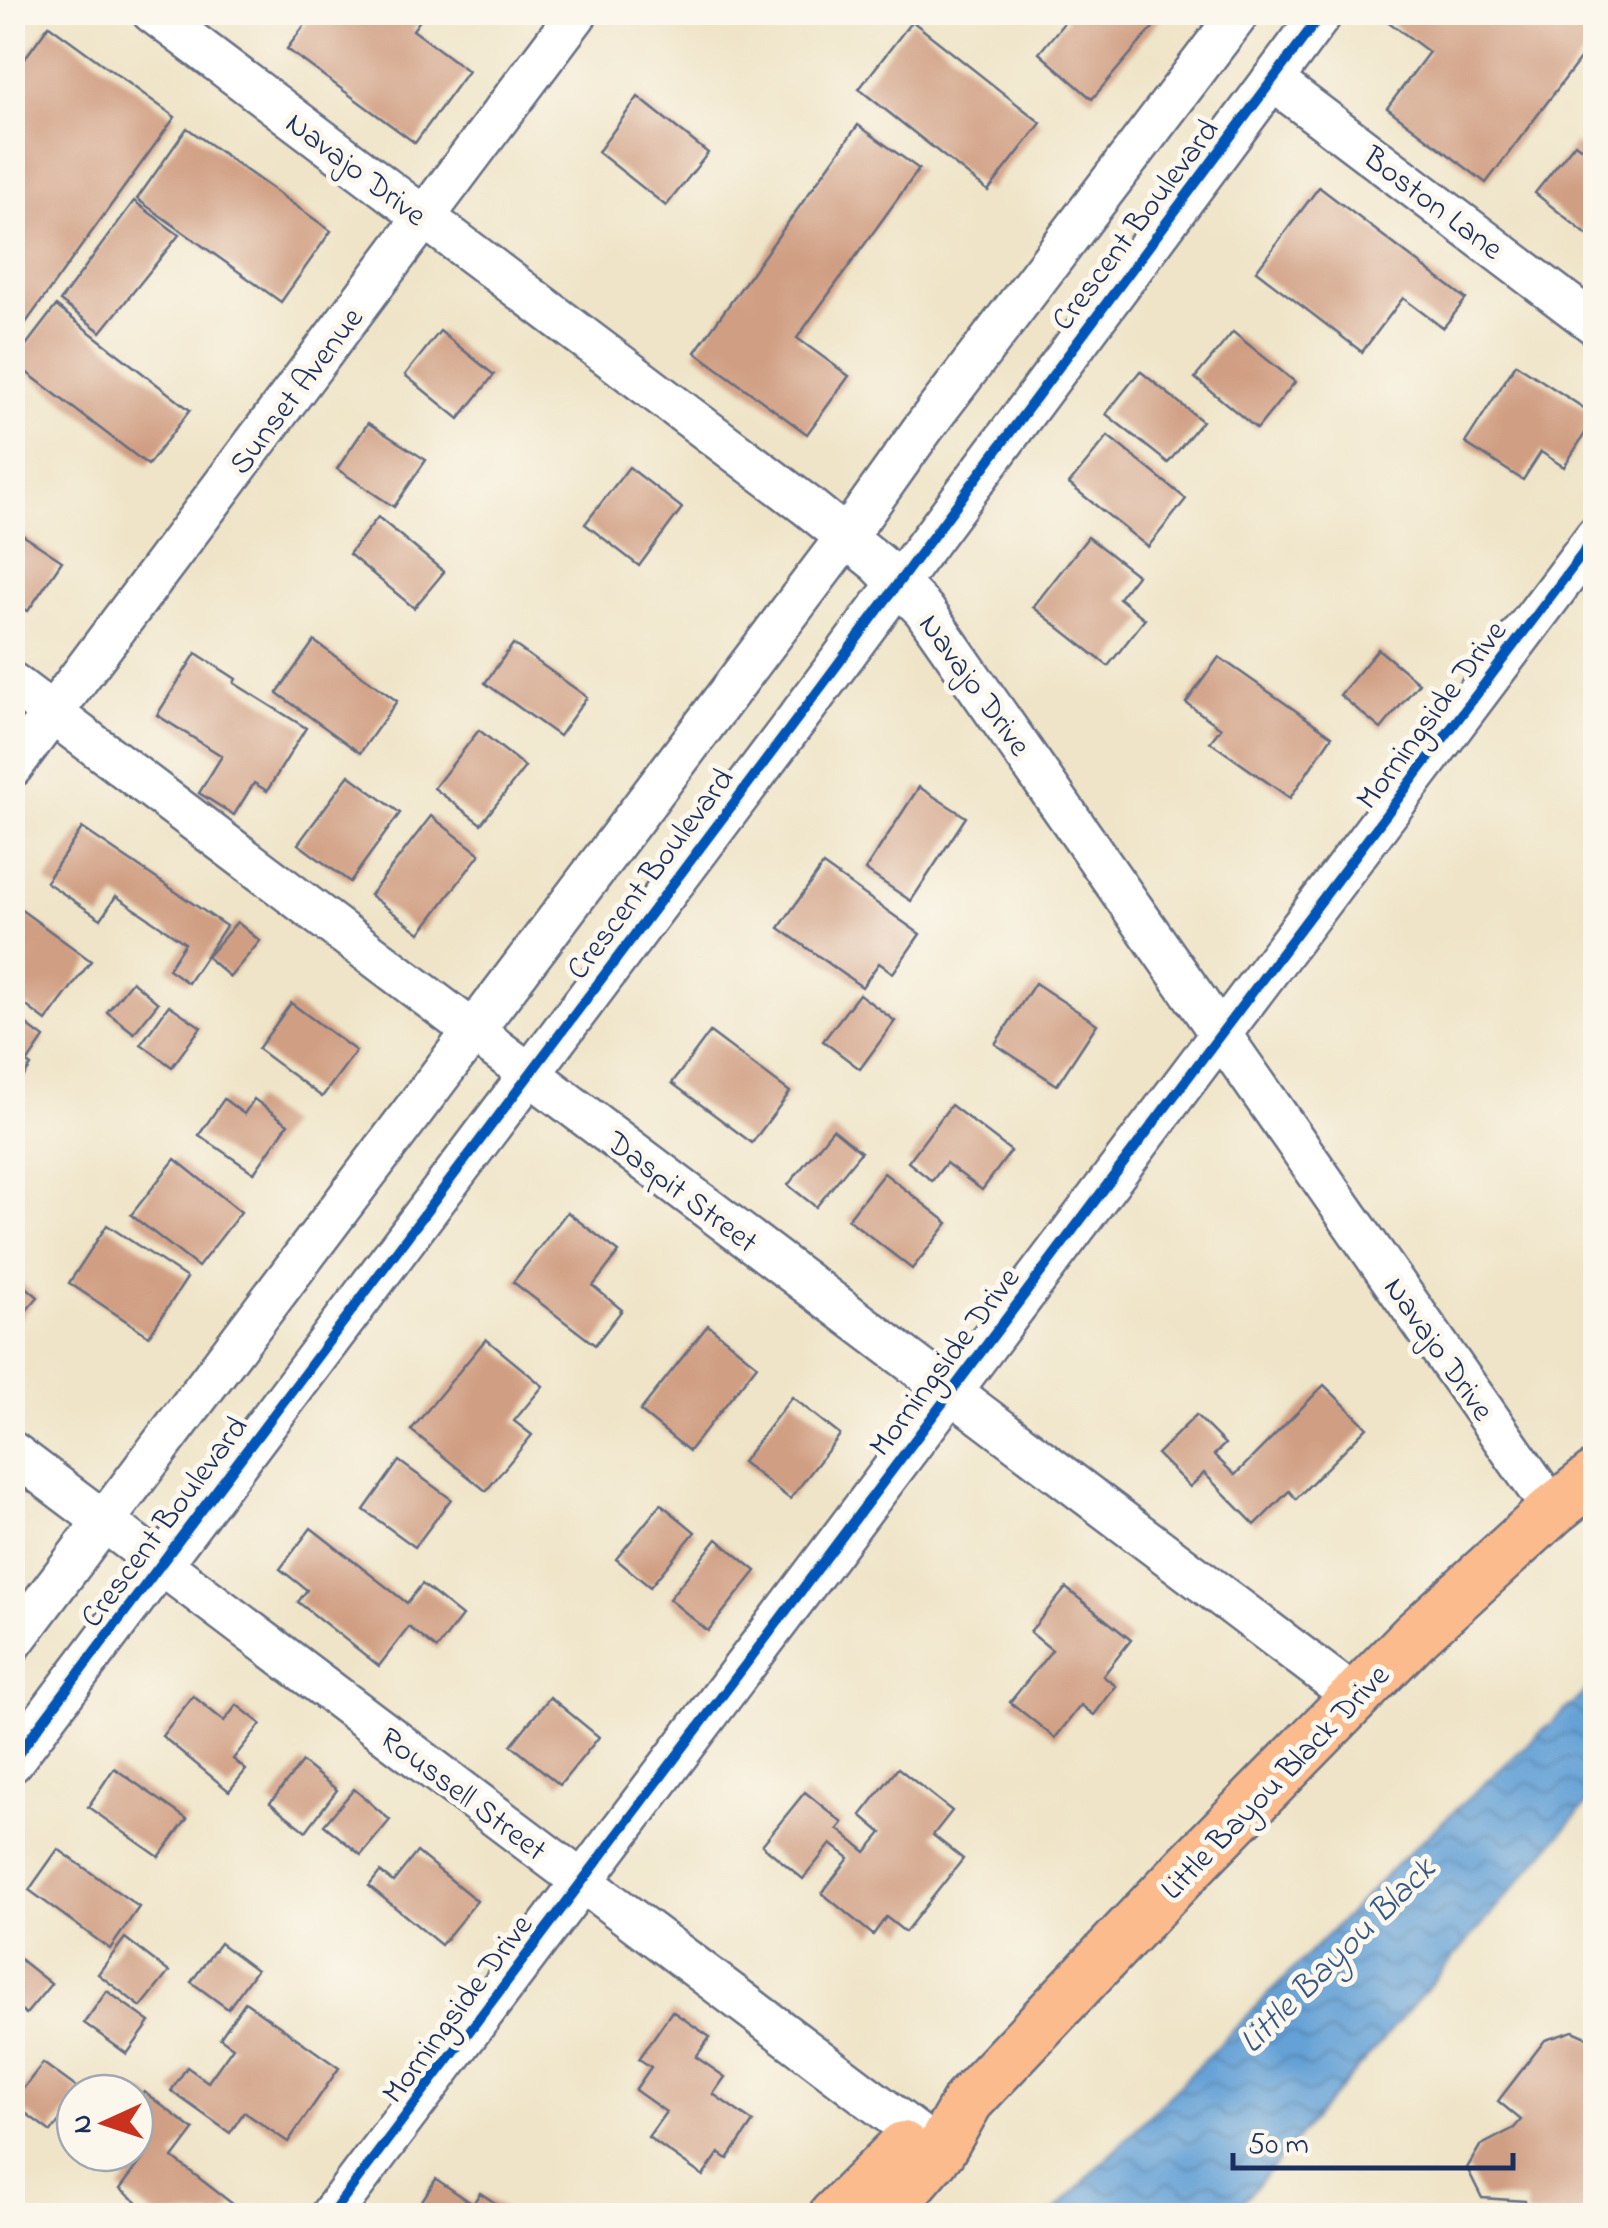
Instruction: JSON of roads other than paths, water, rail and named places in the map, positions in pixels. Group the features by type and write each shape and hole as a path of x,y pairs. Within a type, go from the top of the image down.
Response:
{"main road":[{"name":"Little Bayou Black Drive","path":"834,2216 916,2133 968,2100 1415,1636 1553,1510 1596,1476"},
{"name":"Little Bayou Black Drive","path":"883,2216 940,2150 968,2100"}],"street":[{"name":"Navajo Drive","path":"152,12 846,538 898,582 958,655 1553,1510"},
{"name":"Sunset Avenue","path":"12,768 578,12"},
{"name":"Crescent Boulevard","path":"12,1643 1240,12"},
{"name":"Crescent Boulevard","path":"12,1762 1323,12"},
{"name":"Boston Lane","path":"1272,80 1596,324"},
{"name":"Morningside Drive","path":"330,2216 1596,536"},
{"name":"Daspit Street","path":"12,684 1355,1697"},
{"name":"Roussell Street","path":"12,1452 916,2133"}],"water":[{"name":"Little Bayou Black","path":"1595,1683 1595,1794 1231,2215 1051,2215 1408,1853"}]}
